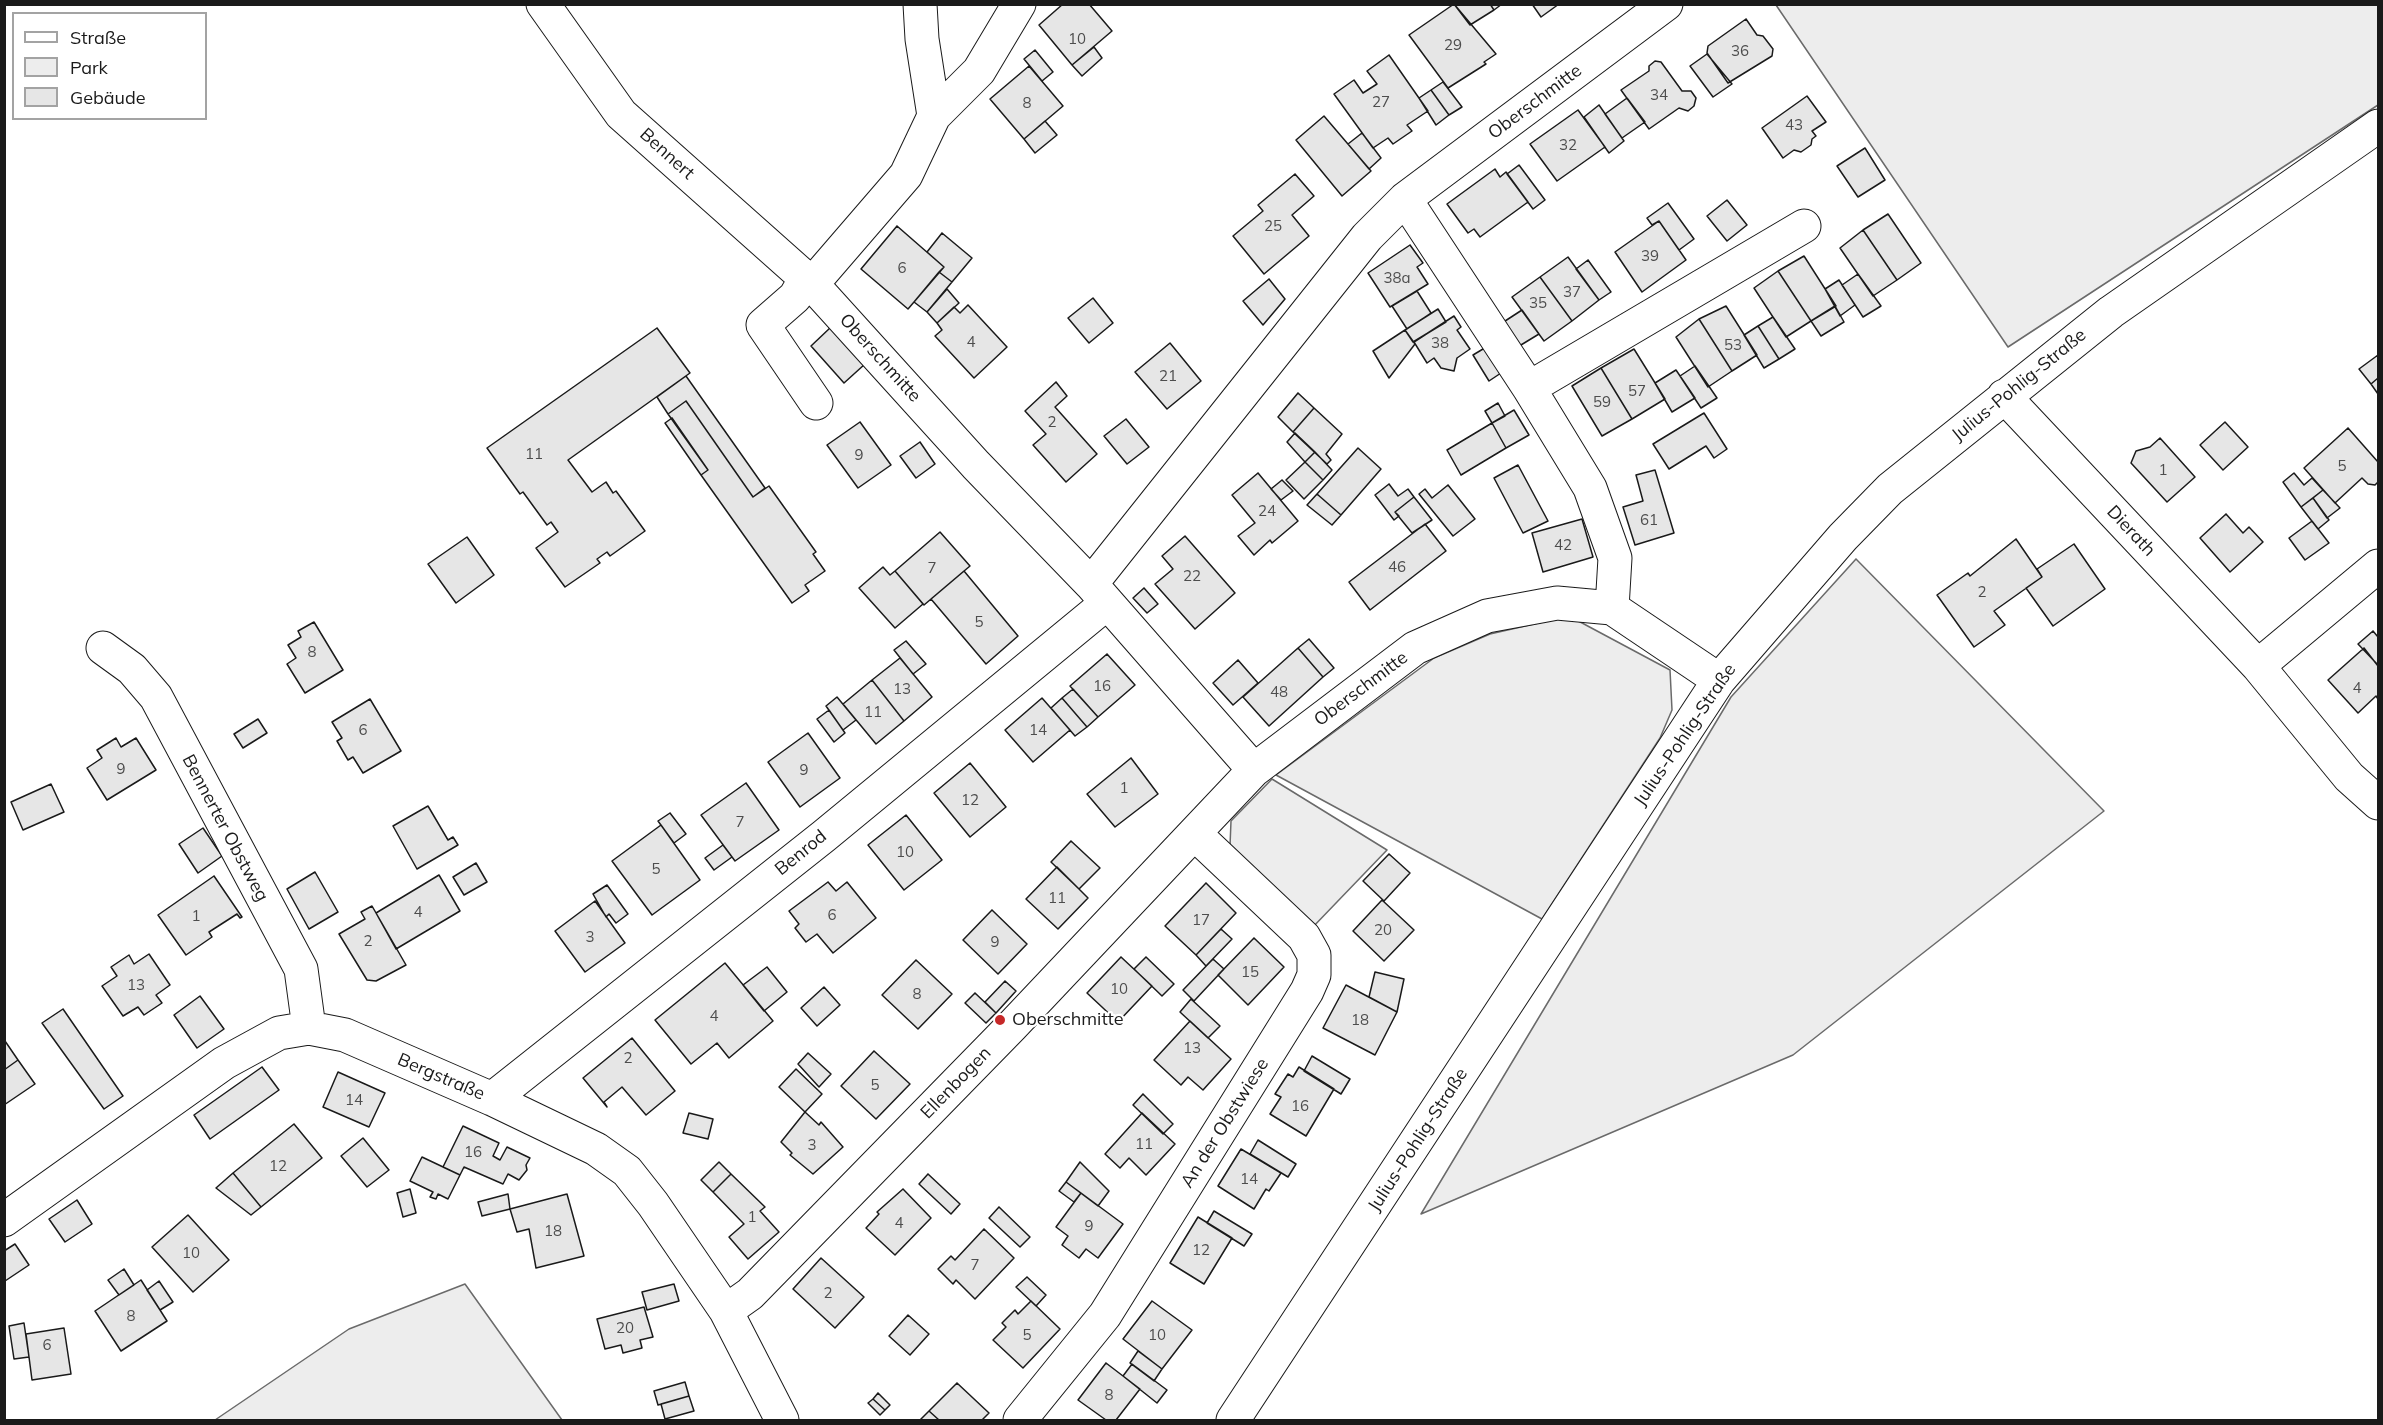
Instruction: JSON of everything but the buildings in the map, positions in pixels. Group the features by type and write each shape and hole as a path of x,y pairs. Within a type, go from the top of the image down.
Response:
{"street":[{"name":"Bennert","path":"543,4 621,114 809,281"},
{"path":"920,4 922,39 934,116"},
{"path":"816,403 763,326 795,297 906,175 934,116 979,71 1019,4"},
{"name":"Oberschmitte","path":"1099,594 1367,237 1405,199 1666,4"},
{"name":"Julius-Pohlig-Straße","path":"1233,1420 1719,680 1843,537 1890,489 2111,312 2379,126"},
{"path":"1405,199 1529,388 1590,488 1615,558 1612,608"},
{"path":"1529,388 1804,226"},
{"name":"Oberschmitte","path":"809,281 976,465 1099,594 1254,770 1415,648 1487,616 1557,603 1612,608 1719,680"},
{"name":"Dierath","path":"2004,396 2258,666 2349,777 2379,803"},
{"path":"2258,666 2379,566"},
{"name":"Benrod","path":"492,1099 824,836 1099,594"},
{"name":"Bennerter Obstweg","path":"103,648 132,669 161,707 301,969 309,1028"},
{"name":"Ellenbogen","path":"726,1311 750,1294 1195,834 1254,770"},
{"name":"An der Obstwiese","path":"1020,1420 1105,1315 1307,991 1314,975 1314,955 1304,937 1195,834"},
{"name":"Bergstraße","path":"4,1220 224,1063 279,1033 309,1028 345,1035 492,1099 596,1149 627,1172 653,1204 726,1311 782,1420"}],"green space":[{"path":"1776,5 2378,5 2378,105 2008,347"},
{"path":"1856,559 2104,811 1793,1055 1421,1214 1731,697"},
{"path":"1569,616 1670,670 1672,710 1660,738 1542,919 1276,775 1434,658 1490,634"},
{"path":"1272,779 1387,850 1311,929 1230,846 1231,821"},
{"path":"465,1284 562,1420 215,1420 349,1329"}],"place":[{"name":"Oberschmitte","path":"1000,1020"}]}
